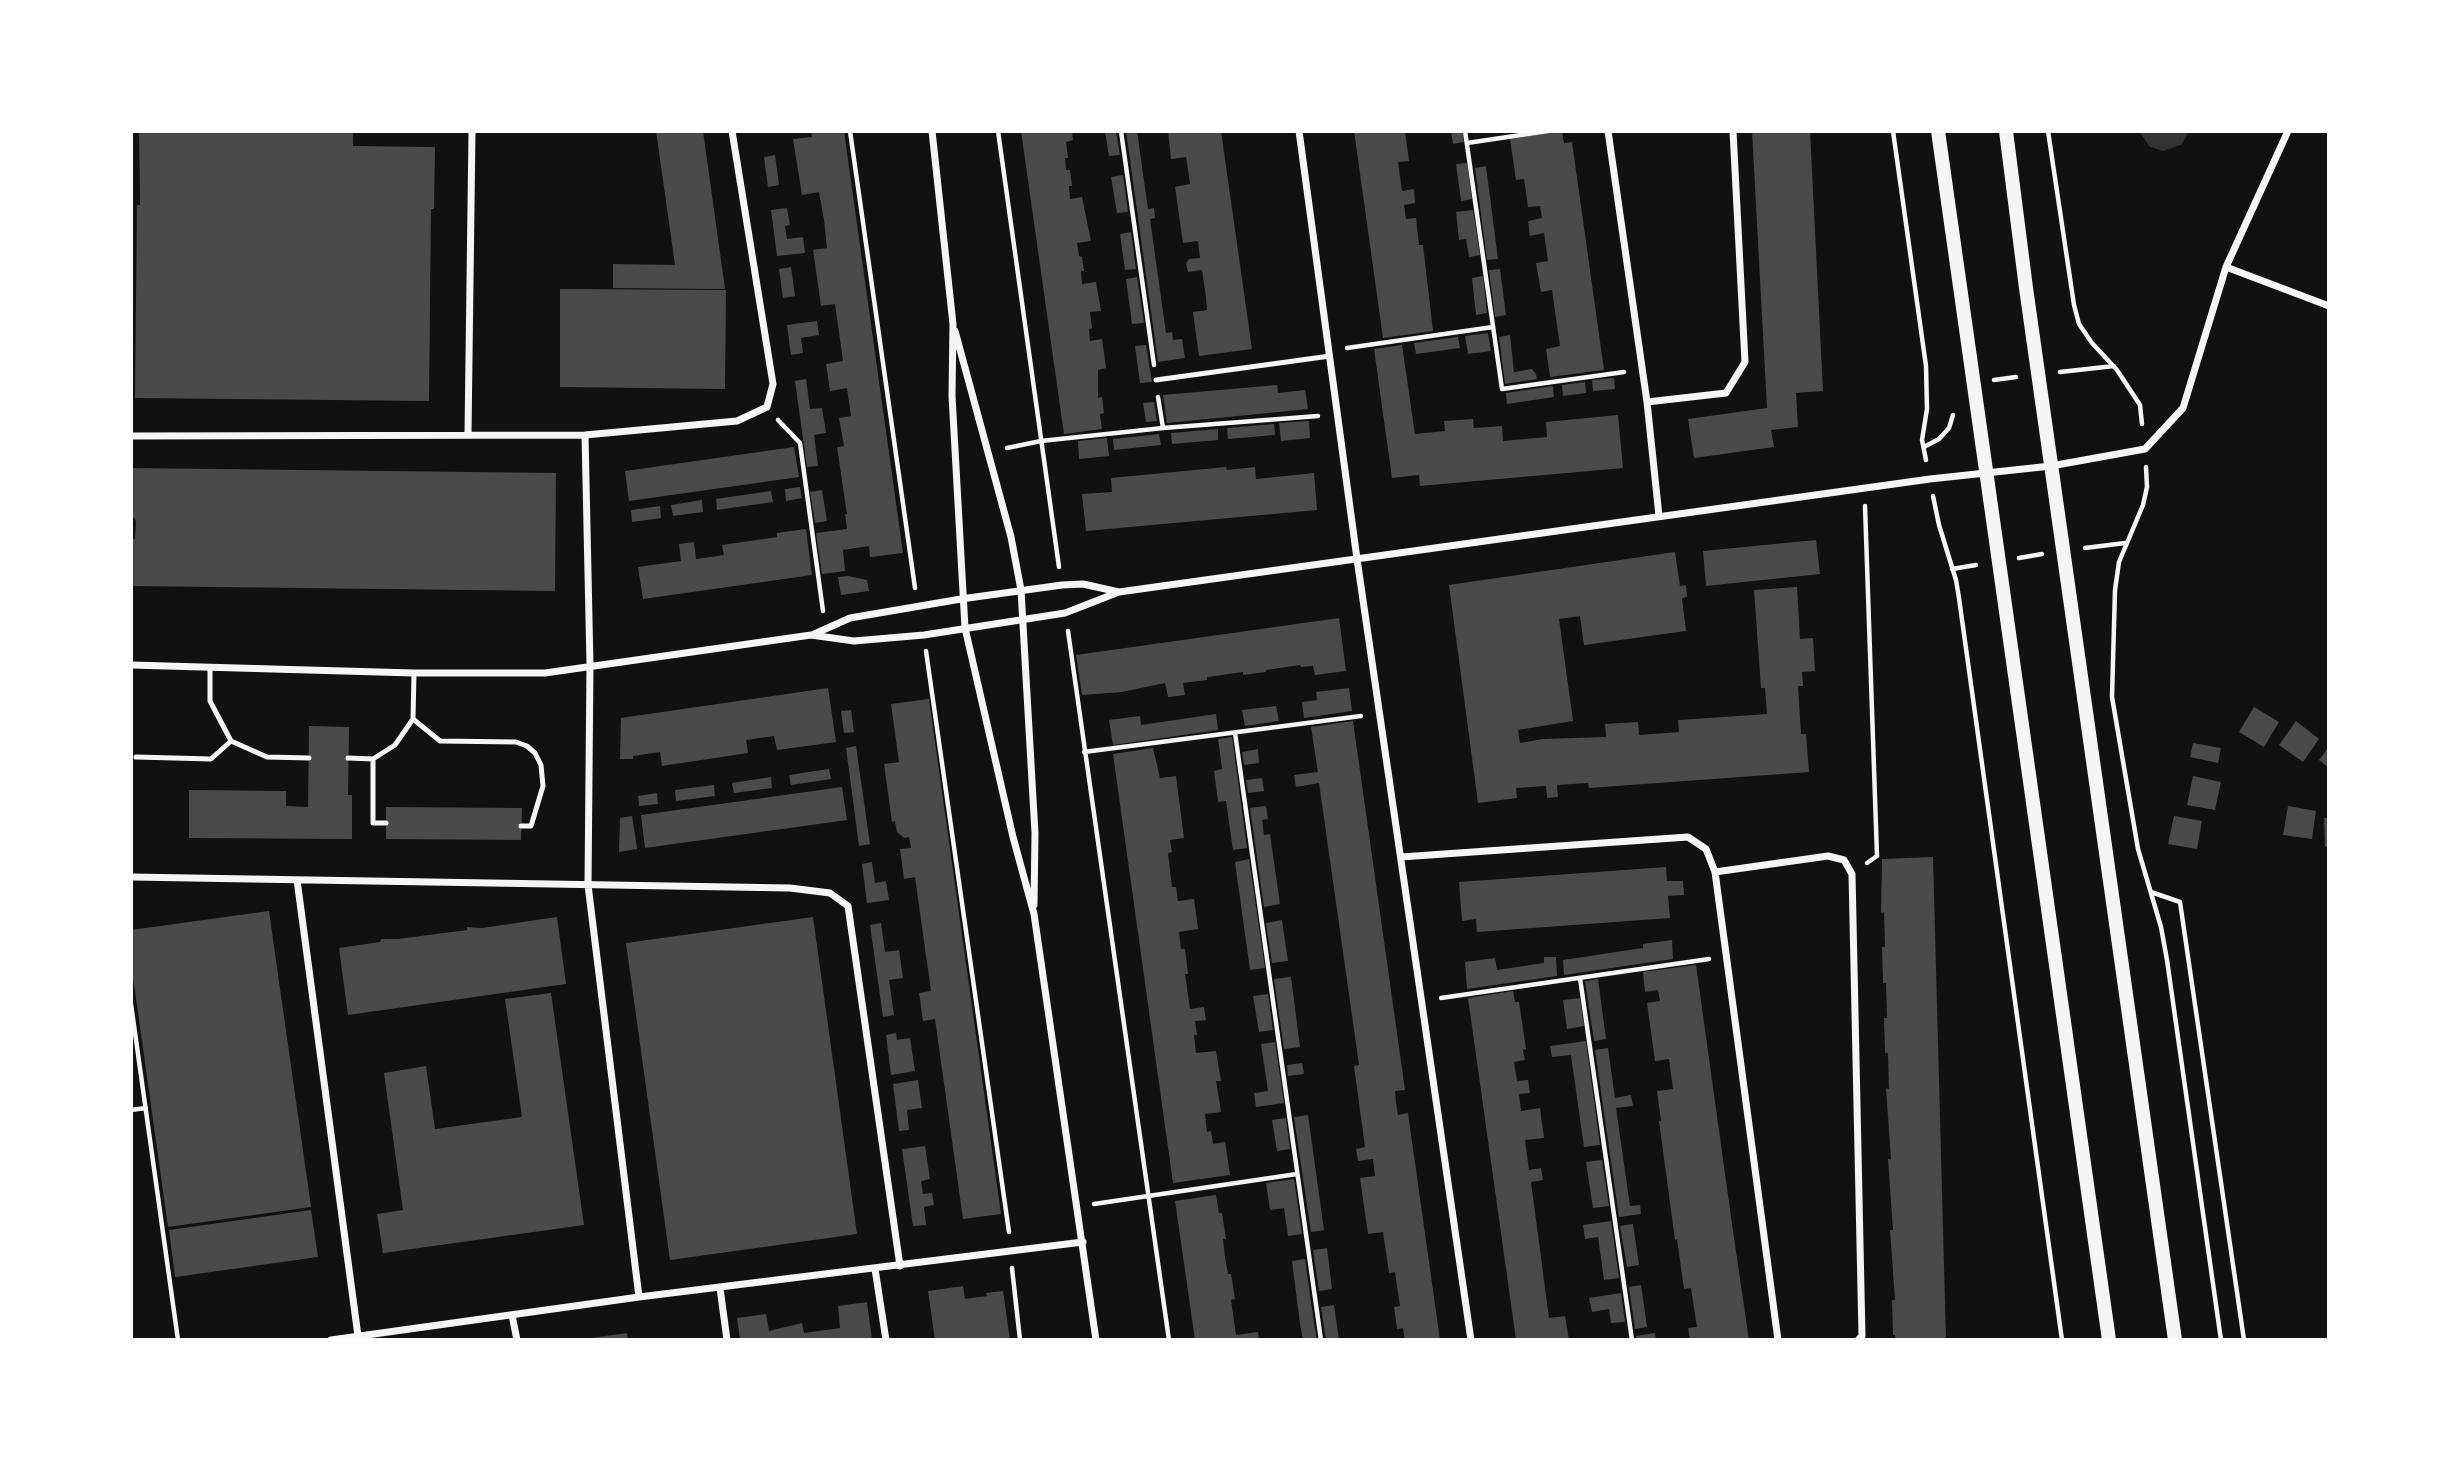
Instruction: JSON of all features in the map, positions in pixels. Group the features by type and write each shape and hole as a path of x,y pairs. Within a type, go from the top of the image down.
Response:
{"main road":[{"path":"1938,131 2109,1340"},
{"path":"2006,131 2175,1340"}],"street":[{"path":"468,434 472,131"},
{"path":"131,436 584,435 737,421 766,407 773,384 732,131"},
{"path":"932,131 953,324 953,396 961,598 965,628 1013,837 1034,914 1096,1340"},
{"path":"1299,131 1357,559 1471,1340"},
{"path":"1608,131 1647,402 1659,516"},
{"path":"1647,402 1726,393 1745,362 1733,131"},
{"path":"811,635 854,641 924,635 1065,612 1119,592 1930,479 2051,466 2145,449 2183,408 2226,267 2288,131"},
{"path":"2226,267 2329,306"},
{"path":"953,324 1011,537 1021,590 1035,833 1034,914"},
{"path":"584,435 590,665 588,885 639,1297"},
{"path":"131,665 414,673 545,673 811,635 850,618 961,598 1062,584 1083,584 1119,592"},
{"path":"1401,858 1688,837 1706,849 1715,872 1778,1340"},
{"path":"1715,872 1828,856 1844,860 1852,874 1862,1322 1862,1336 1858,1340"},
{"path":"131,877 790,888 830,892 848,906 900,1266"},
{"path":"296,880 358,1336"},
{"path":"331,1340 639,1297 1083,1242"},
{"path":"875,1269 886,1340"},
{"path":"720,1287 727,1340"},
{"path":"512,1315 517,1340"}],"lane":[{"path":"1156,380 1329,354"},
{"path":"210,668 210,701 231,741 267,757 309,758"},
{"path":"348,758 373,759 396,745 413,719 414,673"},
{"path":"413,719 440,741 516,742 535,753 541,765 543,786 531,826 521,826"},
{"path":"136,757 211,759 231,741"},
{"path":"373,759 373,823 386,823"}],"path":[{"path":"850,131 918,605"},
{"path":"998,131 1062,584"},
{"path":"1121,131 1163,428"},
{"path":"1465,131 1502,389 1642,369"},
{"path":"1467,143 1548,131"},
{"path":"1893,131 1926,366 1927,408 1922,427 1924,447 1938,524 1959,598 2062,1340"},
{"path":"2048,131 2079,324 2092,343 2115,366 2140,405 2147,487 2143,505 2119,562 2115,590 2112,696 2138,849 2167,960 2221,1340"},
{"path":"1329,354 1493,327"},
{"path":"1973,383 2115,366"},
{"path":"1924,447 1939,439 1949,428 1953,420 1954,405"},
{"path":"766,407 800,443 826,629"},
{"path":"989,452 1041,441 1163,428 1338,415"},
{"path":"1852,874 1877,856 1864,488"},
{"path":"1065,612 1169,1340"},
{"path":"924,635 1012,1251 1012,1279 1020,1340"},
{"path":"1084,752 1380,714"},
{"path":"1235,733 1321,1340"},
{"path":"2151,892 2180,902 2244,1340"},
{"path":"1423,1000 1727,956"},
{"path":"1580,978 1632,1340"},
{"path":"131,1004 178,1340"},
{"path":"131,1110 146,1108"},
{"path":"1077,1206 1297,1174"}],"shaded area":[{"path":"2139,131 2190,131 2181,145 2163,151 2150,147"}],"building":[{"path":"139,131 353,131 353,146 435,147 434,209 431,209 429,401 135,398 137,205 140,205"},
{"path":"656,131 703,131 725,289 613,288 613,264 675,265"},
{"path":"811,131 844,131 903,553 870,557 869,546 843,550 845,571 822,574 816,533 847,529 837,447 844,446 839,418 851,416 847,388 830,391 826,364 843,361 835,304 821,306 813,250 827,248 824,220 819,192 802,195 793,139 812,137"},
{"path":"1021,131 1072,131 1073,140 1066,142 1068,158 1065,158 1072,186 1069,186 1070,199 1082,197 1091,241 1077,243 1084,271 1081,271 1082,284 1096,282 1101,311 1090,312 1092,328 1089,329 1090,341 1102,339 1106,368 1098,370 1098,398 1102,397 1104,413 1100,414 1102,429 1064,434"},
{"path":"1105,131 1116,131 1120,155 1109,156"},
{"path":"1126,131 1137,131 1148,209 1154,208 1155,218 1150,219 1166,333 1172,332 1173,340 1182,339 1185,358 1158,362"},
{"path":"1168,131 1221,131 1252,349 1199,356 1193,312 1207,310 1206,297 1202,270 1188,272 1186,263 1189,259 1200,258 1198,241 1183,243 1175,187 1190,184 1186,157 1171,159"},
{"path":"1354,131 1405,131 1409,161 1398,162 1402,191 1414,189 1415,203 1404,205 1406,219 1416,218 1419,245 1423,245 1433,331 1383,338"},
{"path":"1451,131 1462,131 1464,142 1453,144"},
{"path":"1562,131 1564,143 1572,142 1604,370 1550,377 1546,349 1560,346 1552,290 1541,292 1536,263 1548,261 1544,233 1530,236 1528,221 1542,218 1540,206 1528,207 1524,179 1516,180 1510,139"},
{"path":"1752,131 1810,131 1823,391 1796,393 1798,427 1771,430 1774,447 1694,458 1688,419 1767,408"},
{"path":"775,155 779,185 768,187 764,157"},
{"path":"1467,163 1472,199 1461,201 1456,164"},
{"path":"1486,166 1498,259 1487,260 1475,168"},
{"path":"1123,175 1128,212 1117,213 1111,177"},
{"path":"787,208 790,225 785,226 787,239 803,237 805,253 777,256 771,210"},
{"path":"1473,210 1480,255 1469,257 1466,239 1459,240 1456,212"},
{"path":"1131,232 1136,269 1125,270 1120,234"},
{"path":"791,267 795,296 783,298 779,269"},
{"path":"1500,269 1506,315 1495,317 1489,270"},
{"path":"1483,276 1487,313 1476,315 1472,278"},
{"path":"1137,277 1144,323 1132,324 1126,279"},
{"path":"560,289 726,290 725,389 560,387"},
{"path":"817,321 819,335 801,338 803,353 791,355 787,325"},
{"path":"1488,333 1491,351 1468,354 1465,336"},
{"path":"1510,335 1514,372 1532,369 1537,379 1505,384 1499,337"},
{"path":"1458,337 1460,348 1416,354 1414,343"},
{"path":"1146,345 1152,382 1140,383 1135,346"},
{"path":"1402,345 1415,434 1445,431 1444,421 1473,419 1474,428 1502,426 1503,441 1547,437 1546,422 1618,415 1623,468 1420,486 1419,475 1392,478 1374,349"},
{"path":"1614,378 1615,389 1593,391 1592,380"},
{"path":"806,379 810,409 822,408 826,433 814,435 818,466 807,467 795,381"},
{"path":"1585,382 1586,393 1563,396 1562,385"},
{"path":"1277,385 1278,393 1305,390 1308,409 1167,423 1163,395"},
{"path":"1553,386 1554,397 1507,404 1506,393"},
{"path":"1154,402 1157,421 1146,422 1143,403"},
{"path":"1309,421 1310,438 1281,441 1279,423"},
{"path":"1274,424 1275,435 1228,439 1227,428"},
{"path":"1218,429 1218,440 1172,444 1171,433"},
{"path":"1159,434 1161,445 1114,450 1113,439"},
{"path":"1107,438 1109,456 1079,459 1078,441"},
{"path":"794,447 799,477 629,501 625,471"},
{"path":"1226,467 1227,470 1255,467 1256,479 1314,473 1317,510 1086,531 1082,494 1112,492 1111,478"},
{"path":"132,468 556,473 555,591 131,586 131,539 135,539 136,523 135,518 132,518"},
{"path":"800,487 802,498 786,501 785,489"},
{"path":"822,490 827,521 815,523 810,492"},
{"path":"771,491 773,502 717,510 716,499"},
{"path":"702,500 703,512 673,516 671,505"},
{"path":"660,506 661,518 632,522 631,510"},
{"path":"806,529 812,575 643,599 638,567 681,561 679,544 694,542 696,559 724,555 722,545 777,537 777,533"},
{"path":"1816,540 1820,574 1706,586 1703,551"},
{"path":"1675,552 1680,586 1686,585 1687,597 1682,598 1686,631 1584,645 1580,616 1559,619 1573,721 1518,730 1520,743 1543,739 1606,737 1605,724 1638,722 1639,735 1679,732 1678,720 1767,714 1765,688 1761,688 1754,590 1797,587 1800,639 1813,638 1815,671 1802,672 1803,686 1798,686 1801,734 1806,734 1809,772 1589,788 1588,783 1557,785 1558,797 1547,798 1546,786 1516,788 1517,798 1478,803 1449,585"},
{"path":"838,577 867,580 869,591 841,595"},
{"path":"1339,618 1346,671 1315,675 1313,666 1300,665 1243,675 1243,672 1207,677 1207,680 1183,683 1185,695 1168,697 1165,683 1122,692 1082,695 1076,655"},
{"path":"828,688 836,742 777,750 774,736 746,740 748,753 662,766 660,752 633,756 633,759 620,759 621,718"},
{"path":"1349,688 1352,711 1304,718 1302,702 1317,700 1316,692"},
{"path":"929,699 1001,1214 963,1219 935,1019 923,1021 919,993 931,991 915,877 904,879 900,849 911,848 909,837 904,838 897,832 895,821 892,822 884,764 899,762 891,704"},
{"path":"1276,706 1279,721 1245,726 1242,710"},
{"path":"2254,707 2279,722 2264,747 2239,732"},
{"path":"851,710 854,732 844,733 841,711"},
{"path":"1216,714 1218,730 1113,745 1109,720 1140,716 1141,725"},
{"path":"1353,721 1405,1090 1395,1091 1396,1102 1398,1115 1408,1113 1440,1340 1405,1340 1403,1328 1397,1329 1394,1307 1400,1306 1395,1272 1389,1273 1383,1232 1368,1234 1360,1178 1375,1176 1373,1159 1358,1161 1356,1149 1365,1147 1354,1066 1359,1065 1319,783 1296,787 1294,775 1318,772 1311,727"},
{"path":"2296,721 2319,739 2303,762 2279,745"},
{"path":"309,726 349,727 348,795 352,795 352,839 189,838 189,790 286,791 286,806 308,807"},
{"path":"1232,737 1247,848 1233,850 1226,801 1218,802 1214,771 1222,769 1218,739"},
{"path":"2193,743 2221,748 2218,763 2190,757"},
{"path":"856,746 870,844 859,846 846,748"},
{"path":"2329,747 2329,768 2319,760"},
{"path":"1153,748 1160,778 1176,776 1184,838 1170,840 1172,852 1168,853 1172,887 1176,887 1178,901 1194,899 1198,929 1179,932 1181,949 1185,949 1190,1009 1204,1007 1206,1020 1195,1021 1196,1053 1216,1051 1221,1081 1216,1081 1221,1112 1205,1114 1207,1132 1211,1131 1213,1144 1225,1142 1230,1175 1173,1183 1113,754"},
{"path":"1258,749 1259,763 1244,765 1242,752"},
{"path":"829,769 831,779 791,785 789,775"},
{"path":"2193,776 2221,782 2215,810 2187,805"},
{"path":"771,777 772,788 734,793 732,783"},
{"path":"1262,778 1264,791 1248,793 1246,780"},
{"path":"714,785 715,796 676,801 675,790"},
{"path":"842,787 847,820 645,848 641,815"},
{"path":"657,793 658,804 639,806 638,796"},
{"path":"1266,806 1268,819 1262,820 1264,835 1270,834 1280,904 1264,907 1250,808"},
{"path":"2288,806 2316,811 2312,839 2283,835"},
{"path":"386,807 522,808 521,840 386,839"},
{"path":"632,816 637,849 619,852 620,818"},
{"path":"2174,816 2202,821 2197,849 2168,844"},
{"path":"2324,818 2329,818 2329,847 2325,847"},
{"path":"1933,857 1946,1340 1895,1340 1890,1230 1893,1230 1888,1159 1891,1159 1886,1088 1889,1089 1888,1053 1885,1053 1884,1018 1887,1018 1886,983 1883,983 1882,947 1885,947 1884,912 1881,913 1882,859"},
{"path":"1249,859 1265,968 1250,970 1235,862"},
{"path":"872,862 875,883 886,881 889,900 867,903 862,864"},
{"path":"1666,867 1667,881 1683,881 1684,895 1668,896 1670,918 1477,932 1476,919 1462,921 1459,882"},
{"path":"269,911 311,1207 168,1227 131,963 131,930"},
{"path":"557,917 566,984 348,1015 339,948 380,942 381,939 398,939 467,930 467,927 482,928"},
{"path":"813,917 857,1234 670,1260 626,943"},
{"path":"1282,920 1288,961 1272,963 1266,923"},
{"path":"881,923 885,952 899,950 903,978 889,980 894,1015 883,1017 870,925"},
{"path":"1672,940 1673,959 1564,975 1563,960 1643,948 1643,944"},
{"path":"1544,957 1556,957 1557,976 1467,989 1465,962 1495,958 1497,970 1544,963"},
{"path":"1696,965 1749,1340 1690,1340 1688,1328 1697,1327 1691,1288 1684,1289 1677,1239 1675,1240 1657,1091 1673,1089 1669,1059 1655,1061 1647,1003 1660,1001 1658,990 1645,992 1643,972"},
{"path":"1291,977 1300,1047 1284,1049 1274,979"},
{"path":"1598,979 1606,1039 1594,1041 1585,981"},
{"path":"1513,991 1515,1002 1519,1002 1526,1049 1523,1050 1525,1060 1514,1062 1517,1081 1528,1080 1530,1093 1519,1094 1521,1111 1540,1108 1544,1138 1525,1140 1529,1170 1541,1168 1543,1180 1531,1182 1549,1318 1565,1316 1569,1340 1516,1340 1468,998"},
{"path":"551,993 584,1225 383,1253 377,1214 403,1210 384,1073 426,1066 435,1129 522,1117 505,999"},
{"path":"1268,994 1273,1030 1259,1032 1253,996"},
{"path":"1580,998 1584,1026 1567,1029 1563,1000"},
{"path":"896,1033 897,1040 910,1038 915,1071 891,1075 886,1035"},
{"path":"1586,1041 1600,1145 1584,1147 1571,1055 1552,1057 1550,1046"},
{"path":"1275,1042 1284,1103 1256,1107 1254,1093 1268,1091 1261,1044"},
{"path":"1608,1048 1615,1098 1631,1095 1633,1106 1616,1108 1630,1206 1640,1205 1641,1214 1619,1217 1595,1050"},
{"path":"1302,1063 1304,1074 1288,1076 1287,1065"},
{"path":"918,1080 922,1108 907,1110 909,1130 899,1131 893,1084"},
{"path":"1308,1115 1324,1230 1311,1232 1294,1117"},
{"path":"1286,1118 1290,1149 1277,1151 1272,1120"},
{"path":"925,1146 930,1179 921,1181 923,1194 932,1193 934,1205 924,1207 926,1225 913,1226 902,1149"},
{"path":"1602,1160 1609,1206 1593,1208 1586,1162"},
{"path":"1294,1179 1302,1234 1288,1236 1284,1208 1270,1210 1266,1183"},
{"path":"1216,1195 1219,1213 1222,1213 1226,1239 1223,1239 1225,1257 1235,1299 1231,1300 1236,1335 1258,1332 1259,1340 1195,1340 1175,1201"},
{"path":"311,1210 318,1257 175,1277 169,1230"},
{"path":"1611,1221 1619,1278 1604,1280 1598,1237 1585,1239 1583,1225"},
{"path":"1633,1224 1639,1265 1627,1267 1620,1226"},
{"path":"1327,1248 1332,1289 1319,1291 1313,1250"},
{"path":"1305,1259 1317,1340 1303,1340 1300,1324 1292,1261"},
{"path":"1641,1285 1647,1327 1635,1329 1629,1287"},
{"path":"963,1286 965,1299 1003,1291 1010,1340 935,1340 928,1291"},
{"path":"1621,1293 1625,1322 1611,1323 1609,1309 1592,1312 1589,1298"},
{"path":"867,1302 872,1340 740,1340 737,1318 766,1314 769,1331 802,1323 804,1333 840,1328 838,1306"},
{"path":"1334,1305 1339,1340 1326,1340 1321,1307"},
{"path":"627,1333 628,1340 591,1340 591,1338"},
{"path":"1655,1333 1656,1340 1637,1340 1636,1336"}]}
